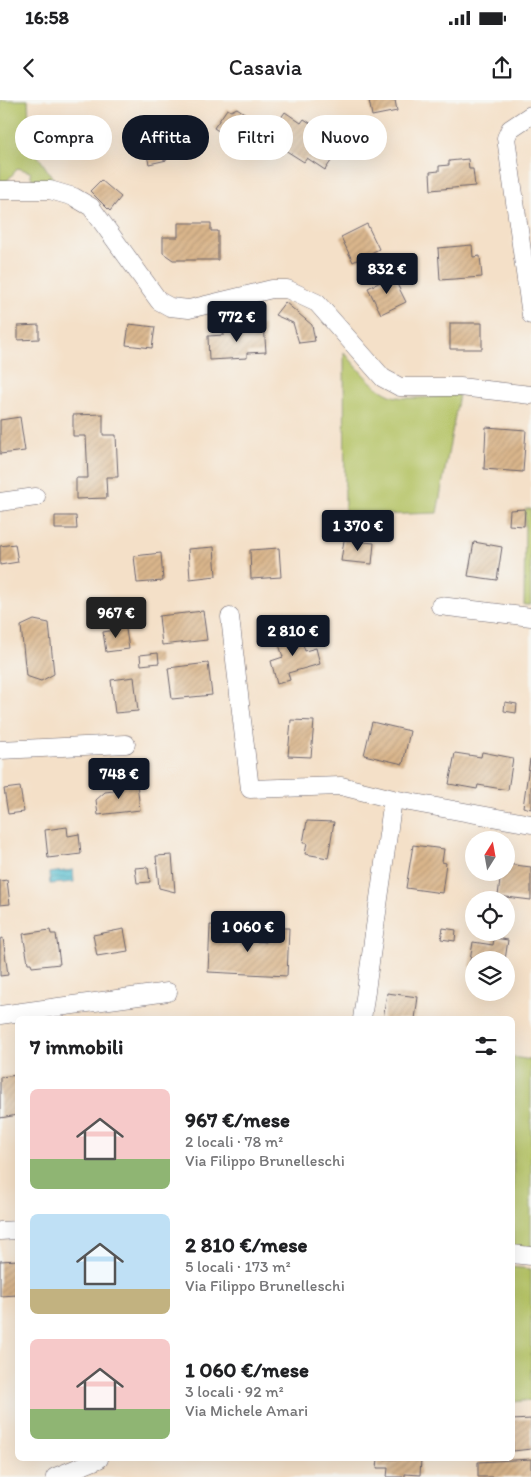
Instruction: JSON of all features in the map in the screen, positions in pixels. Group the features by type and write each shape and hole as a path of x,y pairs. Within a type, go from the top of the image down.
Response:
{"street":[{"path":"531,115 510,129 506,138 531,315"},
{"path":"0,190 50,190 74,197 91,207 159,301 170,307 189,309 272,289 287,289 317,302 363,358 383,378 400,387 460,387 531,395"},
{"path":"0,502 36,497"},
{"path":"440,606 531,617"},
{"path":"230,617 250,789 341,786 393,799 531,824"},
{"path":"0,750 126,744"},
{"path":"362,1016 393,799"},
{"path":"0,1015 168,992"},
{"path":"0,1231 15,1230"},
{"path":"515,1254 531,1256"},
{"path":"55,1477 94,1461"}],"green space":[{"path":"0,100 28,100 29,115 15,115 15,160 41,160 54,180 32,179 30,172 18,168 7,181 0,181"},
{"path":"344,352 374,385 389,395 428,398 459,395 437,513 345,516"},
{"path":"525,509 531,509 531,605 524,605"},
{"path":"515,1057 531,1060 531,1249 515,1246"},
{"path":"515,1267 531,1269 531,1400 515,1402"}],"water":[{"path":"73,870 74,882 50,884 49,873"}],"building":[{"path":"369,100 395,100 397,111 372,115"},
{"path":"237,108 247,115 223,115 227,109 231,111"},
{"path":"293,118 301,123 303,120 303,160 306,160 304,162 293,155"},
{"path":"219,121 219,131 214,128"},
{"path":"468,159 469,169 473,169 475,186 431,190 430,172 439,171 439,166 449,165 449,161"},
{"path":"148,160 167,160 149,164"},
{"path":"310,160 332,160 325,170"},
{"path":"101,180 121,197 110,211 90,191"},
{"path":"178,223 211,223 211,231 218,231 218,260 173,260 163,253 163,237 178,237"},
{"path":"367,224 379,249 353,262 341,237"},
{"path":"472,245 473,257 480,256 482,277 440,280 438,248"},
{"path":"393,276 406,302 381,314 368,288"},
{"path":"285,302 312,325 315,341 299,343 293,323 275,315"},
{"path":"450,323 482,323 482,349 450,349"},
{"path":"129,324 155,327 152,348 126,345"},
{"path":"39,325 39,339 18,340 18,326"},
{"path":"264,325 266,352 247,353 247,358 209,360 208,336 224,335 223,328"},
{"path":"103,414 103,435 116,435 118,477 106,477 107,498 76,499 76,478 88,478 86,436 73,436 73,415"},
{"path":"20,417 25,451 0,454 0,420"},
{"path":"486,427 526,430 523,472 484,469"},
{"path":"525,509 524,526 509,525 510,510"},
{"path":"55,516 76,516 77,529 55,529"},
{"path":"344,540 374,543 372,564 341,561"},
{"path":"474,542 502,547 497,580 468,576"},
{"path":"15,544 18,562 0,565 0,546"},
{"path":"214,547 216,576 190,579 188,549"},
{"path":"279,548 281,577 251,579 250,550"},
{"path":"161,553 163,581 137,583 134,556"},
{"path":"203,611 207,640 162,645 159,616"},
{"path":"34,620 49,623 54,674 41,681 26,676 21,626"},
{"path":"125,623 129,649 106,652 103,632 115,630 114,625"},
{"path":"299,631 305,651 316,648 320,664 288,673 290,680 277,684 271,661 283,657 277,638"},
{"path":"158,653 159,663 141,665 140,655"},
{"path":"208,663 212,695 172,699 168,668"},
{"path":"134,677 138,711 115,713 111,680"},
{"path":"505,702 517,704 516,713 504,711"},
{"path":"291,720 314,721 311,757 288,756"},
{"path":"372,722 410,731 403,764 364,755"},
{"path":"482,752 513,758 508,790 478,785 477,789 449,784 455,753 481,757"},
{"path":"531,759 531,809 523,807"},
{"path":"137,783 140,810 98,815 96,800 105,792 114,791 114,785"},
{"path":"20,787 24,812 8,814 4,789"},
{"path":"307,821 334,822 328,858 305,854 307,843 303,843"},
{"path":"67,827 68,836 79,834 81,854 48,858 45,830"},
{"path":"413,845 444,849 442,862 446,863 442,893 406,888"},
{"path":"172,855 175,892 159,888 156,856"},
{"path":"515,865 531,867 531,900 515,898 515,891 499,891 500,881 515,881"},
{"path":"148,867 150,882 137,883 135,868"},
{"path":"7,880 10,904 0,905 0,881"},
{"path":"210,925 232,926 232,940 266,942 267,928 289,928 287,976 208,972"},
{"path":"443,928 456,930 455,941 441,939"},
{"path":"124,929 128,951 97,956 93,935"},
{"path":"50,930 51,934 56,934 60,964 32,967 31,963 28,963 23,934"},
{"path":"3,938 8,975 0,976 0,939"},
{"path":"494,941 508,941 506,951 472,951 473,942 493,945"},
{"path":"387,993 418,997 415,1016 383,1016"},
{"path":"15,1075 15,1116 0,1118 0,1077"},
{"path":"15,1260 15,1295 0,1296 0,1261"},
{"path":"531,1419 531,1449 515,1451 515,1420"},
{"path":"531,1459 531,1477 478,1477 478,1462"},
{"path":"378,1461 421,1461 420,1475 405,1474 405,1477 387,1477 388,1468 377,1468"}]}
